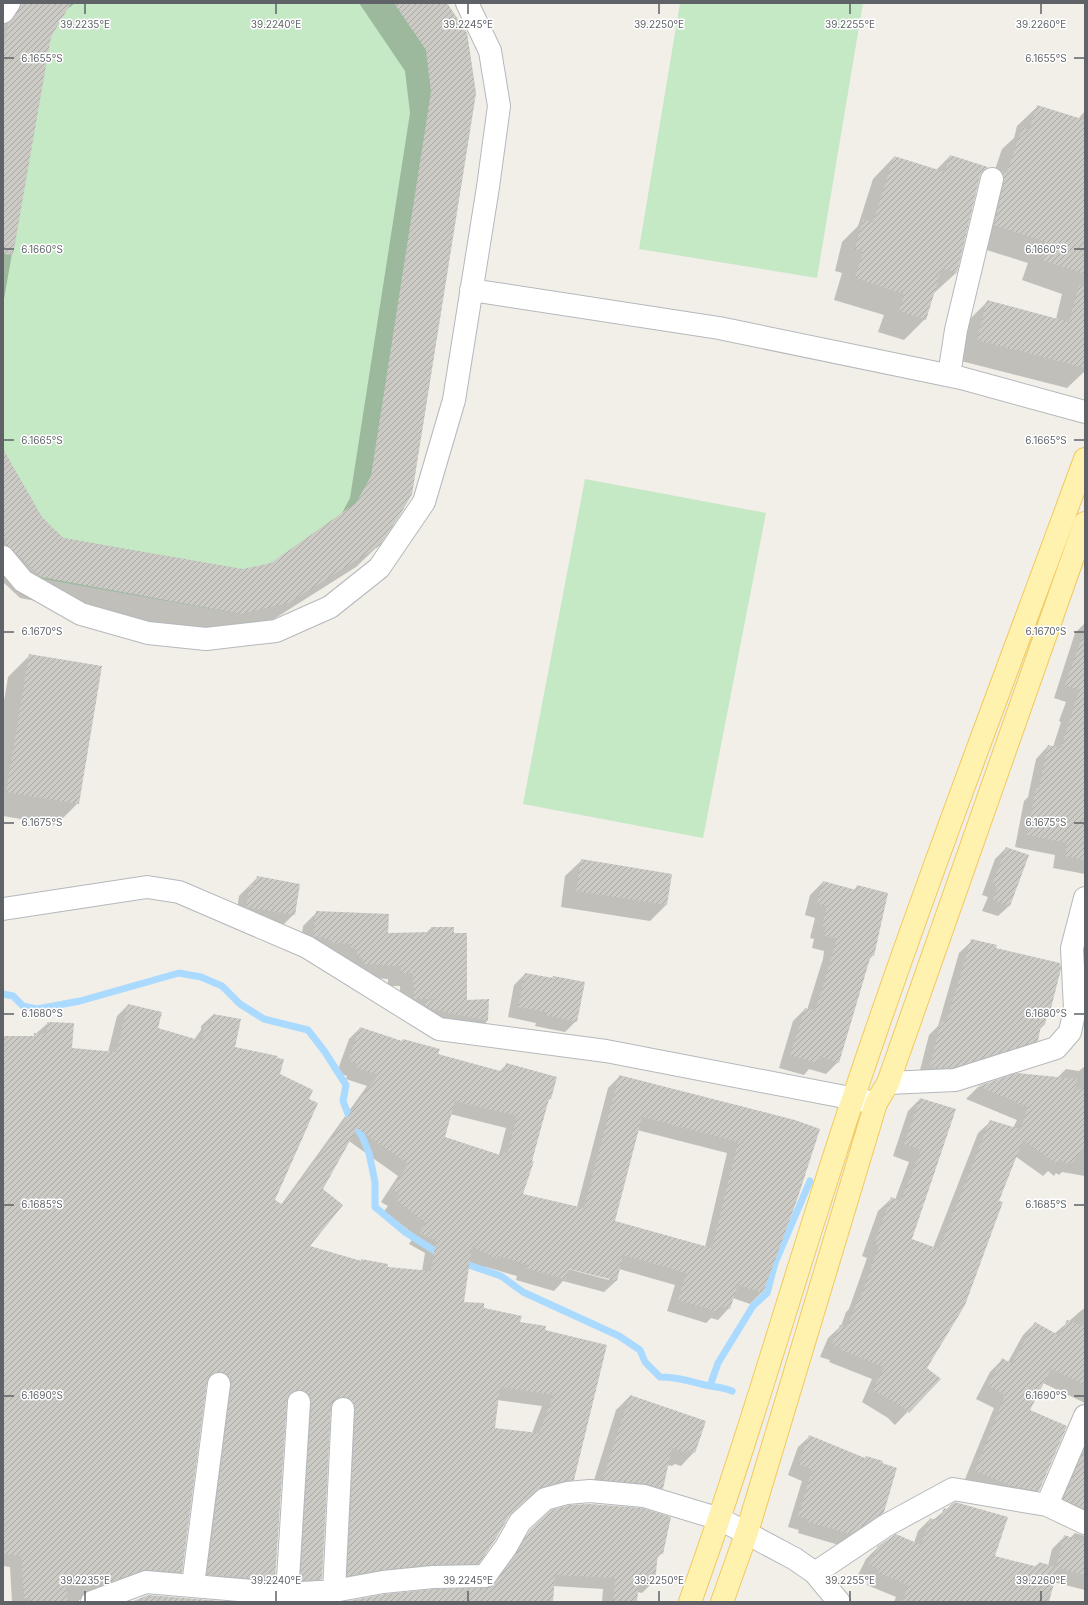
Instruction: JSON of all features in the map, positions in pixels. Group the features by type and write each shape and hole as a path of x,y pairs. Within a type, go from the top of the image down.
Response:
{"main road":[{"path":"690,1602 720,1519 853,1099 929,883 1085,459"},
{"path":"722,1602 747,1532 876,1103 888,1083 1085,523"}],"street":[{"path":"3,12 9,3"},
{"path":"3,557 23,581 81,614 148,633 206,639 276,631 330,607 379,568 424,502 454,400 472,290 499,106 490,51 467,3"},
{"path":"949,376 956,330 992,179"},
{"path":"472,290 719,328 949,376 1085,412"},
{"path":"3,909 147,887 179,892 307,947 439,1029 606,1051 876,1103"},
{"path":"888,1083 955,1080 1056,1048 1070,1032 1080,1013 1072,948 1085,898"},
{"path":"193,1585 219,1384"},
{"path":"287,1594 299,1402"},
{"path":"334,1591 343,1409"},
{"path":"1047,1505 1085,1416"},
{"path":"815,1573 885,1526 953,1489 1047,1505 1085,1523"},
{"path":"92,1602 146,1582 193,1585 235,1591 287,1594 334,1591 384,1582 426,1578 485,1576 506,1547 520,1522 545,1499 567,1493 590,1491 644,1496 720,1519 795,1558 815,1573 839,1602"}],"green space":[{"path":"20,3 447,3 467,33 476,93 412,494 385,542 289,603 241,614 43,579 6,544 3,538 3,51 8,23"},
{"path":"680,3 863,3 817,278 639,249"},
{"path":"585,479 766,513 703,838 523,804"}],"building":[{"path":"21,3 71,3 51,37 13,255 3,254 3,51 8,23 19,10"},
{"path":"394,3 447,3 467,33 476,93 412,494 401,513 379,546 289,603 241,614 41,577 6,544 3,538 3,449 42,517 63,538 243,569 271,563 356,503 371,476 431,92 426,50"},
{"path":"1037,105 1085,120 1085,274 1042,260 1048,243 994,225 1004,182 1001,171 1007,173 1022,127 1029,130"},
{"path":"950,155 988,167 983,170 980,176 957,273 942,268 926,320 899,311 904,294 855,278 863,252 855,249 863,219 873,222 894,156 945,172"},
{"path":"1079,285 1085,286 1085,368 977,340 987,300 1069,322"},
{"path":"1082,637 1085,637 1085,860 1065,856 1067,843 1027,835 1036,788 1039,788 1048,745 1061,748 1079,690 1065,685"},
{"path":"29,654 102,666 79,804 6,792"},
{"path":"1006,847 1029,855 1010,906 993,900 998,886 992,885"},
{"path":"581,859 672,874 667,905 576,891"},
{"path":"257,876 300,884 295,915 246,907 250,884 255,886"},
{"path":"823,881 856,890 857,885 888,893 874,956 871,955 839,1063 819,1056 817,1063 790,1055 805,1008 815,1011 835,946 836,938 823,935 826,927 822,926 827,906 817,903"},
{"path":"316,911 389,914 388,933 431,932 431,927 454,927 454,933 467,933 467,1000 489,999 488,1021 431,1009 425,1006 426,1000 441,999 414,999 413,973 401,973 401,966 362,964 363,957 357,957 357,950 351,948 351,944 332,943 332,940 313,936"},
{"path":"971,939 997,945 996,948 1060,963 1061,969 1050,1012 1048,1011 1045,1025 1041,1025 1038,1041 953,1068 936,1068 930,1066 941,1021 946,1023"},
{"path":"525,973 585,982 577,1022 545,1015 546,1012 518,1007"},
{"path":"128,1004 162,1012 158,1028 202,1041 205,1024 210,1025 213,1014 241,1019 235,1047 278,1056 277,1058 284,1059 280,1074 313,1090 309,1099 318,1103 275,1200 283,1205 378,1075 357,1068 358,1064 348,1061 360,1027 402,1041 403,1039 440,1049 438,1054 504,1072 506,1063 557,1077 551,1099 549,1099 532,1161 534,1161 523,1194 584,1208 619,1075 795,1120 820,1129 798,1197 763,1293 738,1285 730,1309 721,1306 718,1312 678,1300 686,1273 623,1255 617,1281 569,1269 566,1280 527,1268 528,1265 498,1256 496,1259 472,1246 464,1302 484,1303 484,1308 522,1316 520,1322 546,1326 545,1330 607,1345 574,1480 564,1481 537,1490 509,1516 479,1564 432,1565 382,1570 347,1576 355,1410 354,1404 350,1399 343,1397 337,1398 333,1402 331,1408 322,1579 300,1581 311,1403 310,1397 306,1392 299,1390 293,1391 289,1395 287,1401 275,1580 207,1575 231,1386 231,1380 227,1374 220,1372 209,1376 207,1382 182,1573 147,1570 112,1581 100,1580 66,1583 68,1602 30,1602 30,1598 24,1598 21,1556 3,1554 3,1036 34,1036 34,1033 47,1034 47,1022 74,1023 72,1048 116,1052","holes":["455,1101 517,1116 507,1153 504,1152 503,1156 445,1137","642,1117 738,1142 712,1248 615,1221","357,1128 408,1164 392,1190 399,1194 395,1199 426,1223 420,1233 436,1241 431,1271 388,1267 388,1264 361,1259 361,1261 310,1246 343,1205 323,1189","500,1387 553,1395 539,1433 495,1428"]},
{"path":"1017,1073 1077,1079 1075,1090 1085,1088 1085,1145 1072,1163 1069,1161 1067,1164 1060,1159 1057,1164 1023,1140 999,1201 1003,1202 965,1305 927,1368 941,1379 909,1413 901,1406 873,1390 884,1367 841,1350 842,1348 832,1344 840,1325 847,1327 858,1299 860,1299 879,1245 874,1244 891,1197 901,1201 921,1150 904,1144 920,1098 956,1109 912,1239 939,1249 990,1120 1020,1129 1028,1107 978,1086"},
{"path":"1067,1320 1085,1326 1085,1385 1051,1369 1030,1410 1067,1426 1039,1491 1012,1486 975,1471 1005,1395 988,1386 1002,1358 1012,1364 1035,1322 1060,1336"},
{"path":"630,1395 706,1421 695,1453 688,1450 686,1453 672,1448 663,1489 645,1484 602,1480"},
{"path":"809,1435 865,1458 866,1456 883,1461 882,1463 897,1468 884,1512 850,1534 808,1522 809,1520 798,1516 812,1470 798,1464"},
{"path":"1085,1448 1085,1509 1063,1499"},
{"path":"955,1502 1008,1517 995,1556 1038,1567 1039,1562 1056,1567 1064,1535 1085,1542 1085,1575 1058,1568 1049,1602 902,1602 908,1585 878,1573 880,1570 869,1565 878,1546 896,1534 921,1545 930,1518 939,1521 944,1508 948,1510 950,1505"},
{"path":"590,1504 642,1508 671,1517 663,1554 658,1553 655,1582 639,1580 637,1602 613,1602 615,1578 555,1575 553,1602 343,1602 385,1594 434,1589 490,1587 516,1554 530,1530 551,1510 569,1505"},
{"path":"148,1595 234,1602 131,1602"}],"waterway":[{"path":"3,994 13,996 23,1006 37,1009 80,1001 179,973 201,977 222,986 240,1004 264,1019 308,1030 325,1052 346,1085 343,1101 350,1119 362,1136 369,1153 375,1182 375,1207 405,1232 441,1255"},
{"path":"710,1386 718,1363 753,1306 767,1293 775,1263 810,1181"},
{"path":"460,1262 501,1276 523,1292 619,1336 640,1350 645,1362 660,1377 680,1379 732,1391"}]}
